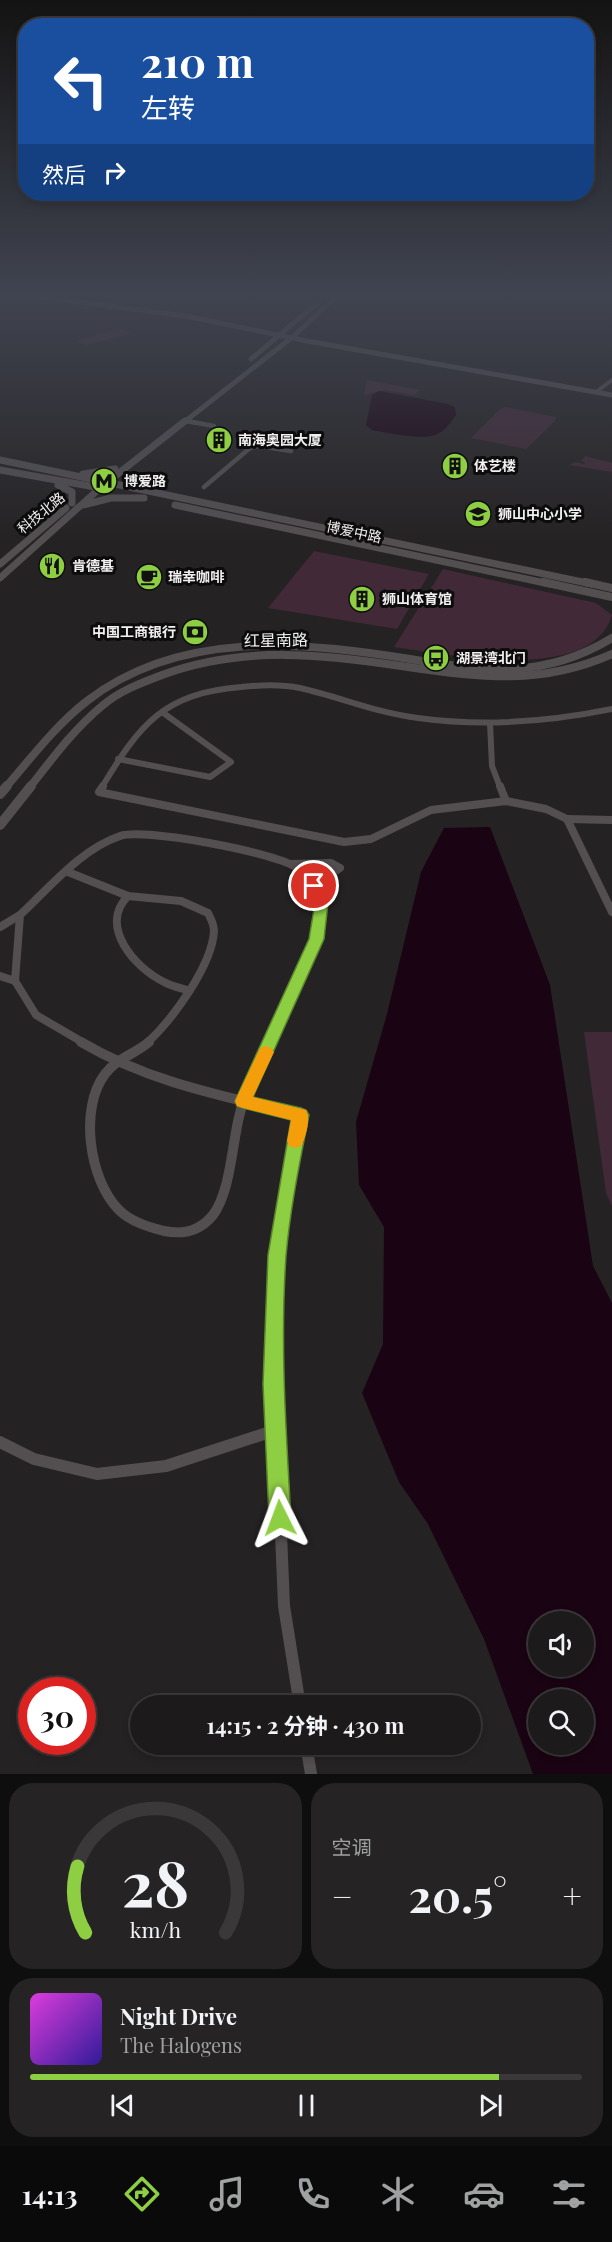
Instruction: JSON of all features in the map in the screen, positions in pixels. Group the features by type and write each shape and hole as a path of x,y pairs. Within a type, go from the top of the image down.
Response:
{"main road":[{"path":"0,578 115,469 230,377"},
{"path":"0,470 44,479 99,485 128,466 241,377"},
{"path":"522,377 612,393"},
{"path":"0,460 70,475 99,485"},
{"path":"128,466 131,481 147,495"},
{"path":"70,475 92,474 115,469"},
{"path":"44,479 72,492 75,505"},
{"name":"博爱中路","path":"99,485 612,588"},
{"path":"75,505 111,498 147,495"},
{"name":"博爱中路","path":"147,495 279,529 612,597"},
{"name":"科技北路","path":"0,564 75,505"},
{"path":"591,584 612,583"},
{"path":"574,589 612,605"},
{"name":"红星南路","path":"0,794 43,745 87,701 124,678 182,658 214,650 264,645 306,645 486,670 520,669 573,659 612,638"},
{"name":"红星南路","path":"0,825 61,749 98,708 166,672 217,657 265,653 306,653 477,678 524,678 595,663 612,654"}],"street":[{"path":"597,390 612,380"},
{"path":"185,421 214,426"},
{"path":"204,487 250,448 259,446 291,451"},
{"path":"612,709 569,717 490,723 392,714 302,689 258,685 225,688 189,696 162,712 138,734 118,759 99,792 344,842 371,839 431,810 506,801 546,809 567,819 612,820"},
{"path":"118,759 210,777 231,762 162,712"},
{"path":"490,723 492,766 506,801"},
{"path":"567,819 612,912"},
{"path":"0,927 20,915 107,841 123,835 142,833 258,855 291,864 331,863 340,868 314,886"},
{"path":"68,872 128,896 181,901 208,913 214,928 203,966 187,990 148,1043 115,1062 102,1076 92,1107 89,1132 91,1157 114,1207 131,1220 174,1233 197,1229 217,1211 243,1101 316,939 321,903 314,886 291,864"},
{"path":"128,896 120,904 116,921 122,944 131,957 163,982 187,990"},
{"path":"20,915 15,981 36,1015 115,1062 184,1087 301,1115 277,1255 273,1384 284,1606 298,1695"},
{"path":"0,976 15,981"},
{"path":"0,1442 34,1459 97,1474 166,1466 276,1430"},
{"path":"308,1755 311,1774"}],"shaded area":[{"path":"367,380 420,390 414,395 384,390 364,395"},
{"path":"379,391 448,404 455,407 456,415 447,427 435,435 404,436 372,430 366,425 372,395"},
{"path":"506,407 556,417 555,421 526,449 471,438 500,409"},
{"path":"585,456 612,463 612,472 569,465 575,462 584,464 585,462 581,461"},
{"path":"314,551 429,574 397,629 268,608"},
{"path":"443,569 596,603 612,615 599,637 577,651 548,658 515,660 480,658 394,647"},
{"path":"490,827 550,985 593,1266 612,1303 612,1774 533,1774 484,1639 428,1524 399,1482 362,1393 383,1344 384,1227 359,1185 356,1122 387,1014 421,872 444,828"},
{"path":"584,1032 612,1032 612,1206 606,1193"}],"slow traffic":[{"path":"266,1052 243,1101 301,1115 295,1141"}],"place":[{"name":"南海奥园大厦","path":"219,440"},
{"name":"体艺楼","path":"455,466"},
{"name":"博爱路","path":"104,481"},
{"name":"狮山中心小学","path":"478,514"},
{"name":"肯德基","path":"52,566"},
{"name":"瑞幸咖啡","path":"149,577"},
{"name":"狮山体育馆","path":"362,599"},
{"name":"中国工商银行","path":"195,632"},
{"name":"湖景湾北门","path":"436,658"}],"route":[{"path":"280,1518 273,1384 277,1255 301,1115 243,1101 316,939 321,903 314,886"}]}
